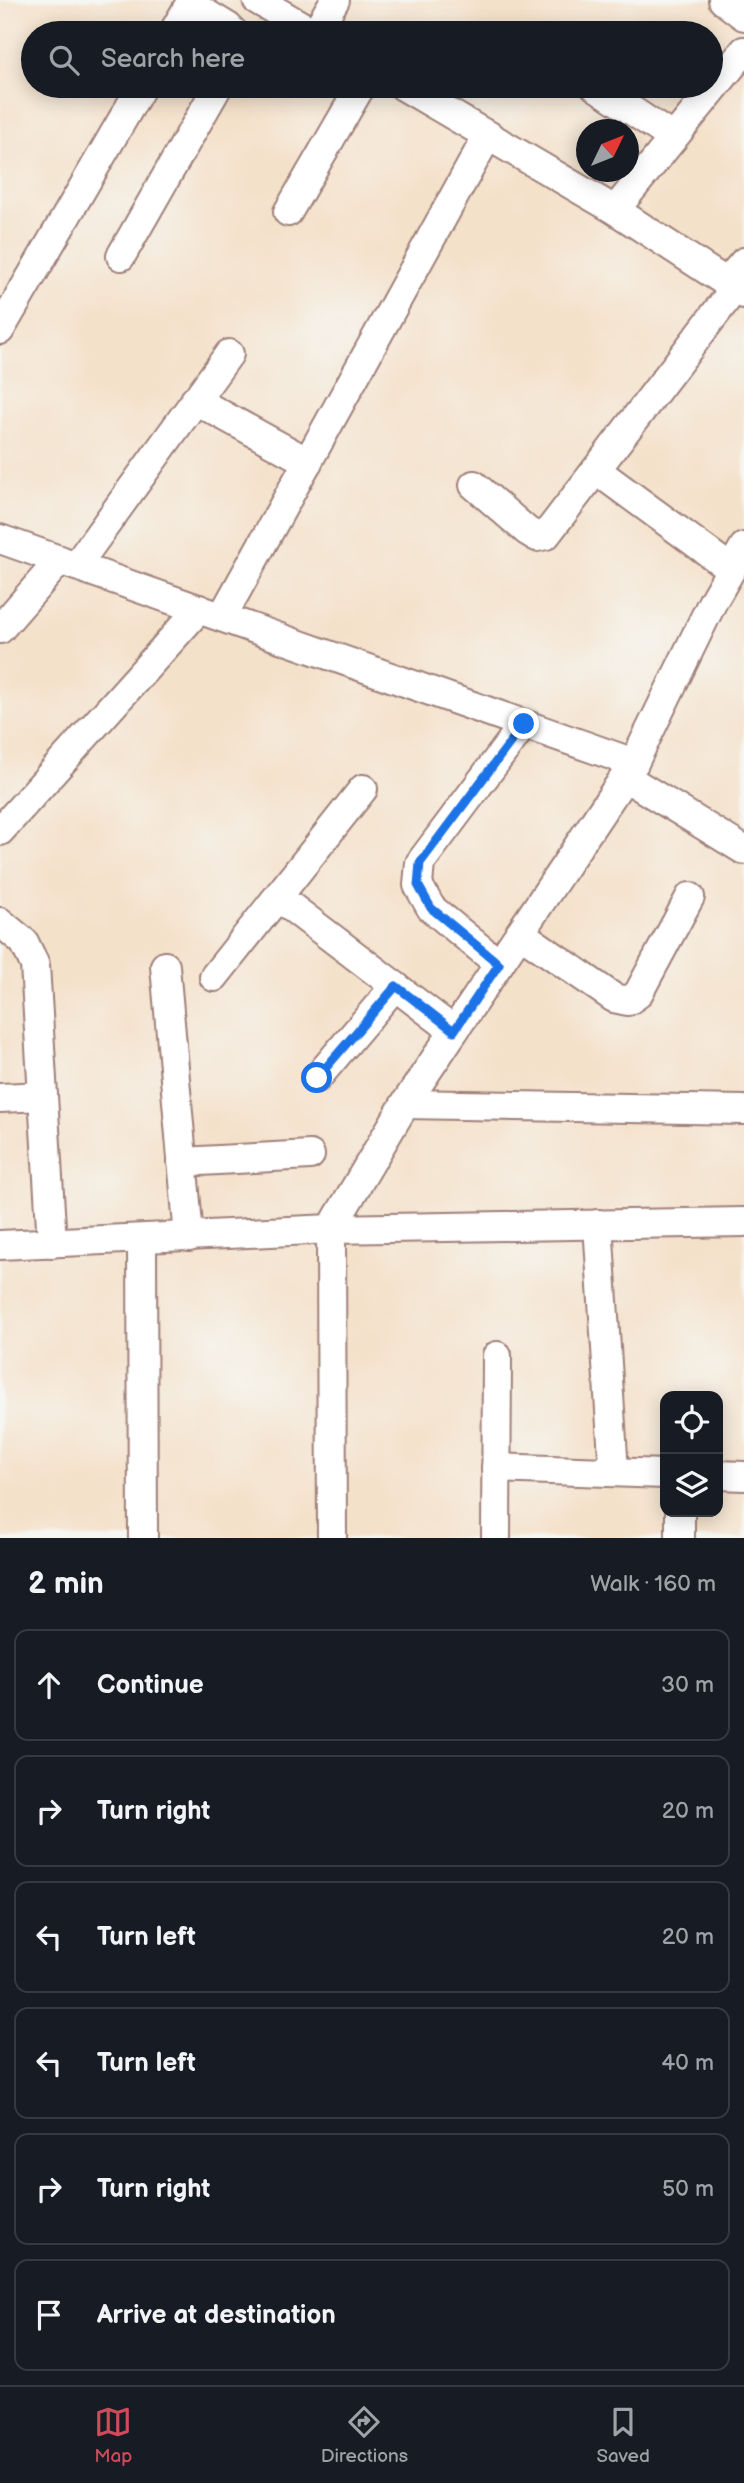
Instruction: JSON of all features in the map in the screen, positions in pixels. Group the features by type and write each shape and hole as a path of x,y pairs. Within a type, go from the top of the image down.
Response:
{"street":[{"path":"257,0 293,21"},
{"path":"322,21 335,0"},
{"path":"723,0 744,16"},
{"path":"180,21 191,2 219,21"},
{"path":"723,77 744,51"},
{"path":"0,330 135,98"},
{"path":"121,256 211,98"},
{"path":"288,212 354,98"},
{"path":"425,98 737,282 546,535 537,537 474,485"},
{"path":"613,98 673,138"},
{"path":"615,210 706,98"},
{"path":"0,831 210,613 307,462 488,135"},
{"path":"0,629 68,563 229,354"},
{"path":"195,400 307,462"},
{"path":"332,1538 331,1229 405,1104 630,770 713,601 738,558 596,470"},
{"path":"0,539 524,724 630,770 744,850"},
{"path":"499,964 431,908 418,885 420,863 524,724"},
{"path":"215,977 363,789"},
{"path":"278,897 454,1031"},
{"path":"520,933 614,998 628,1002 638,994 690,898"},
{"path":"0,922 24,942 35,965 52,1243"},
{"path":"164,966 190,1237"},
{"path":"317,1078 396,986"},
{"path":"0,1098 43,1096"},
{"path":"405,1104 744,1110"},
{"path":"183,1162 310,1155"},
{"path":"0,1245 331,1229 744,1222"},
{"path":"598,1224 614,1472"},
{"path":"142,1239 143,1538"},
{"path":"496,1538 497,1356"},
{"path":"496,1468 660,1474"},
{"path":"723,1475 744,1476"},
{"path":"680,1517 680,1538"}],"route":[{"path":"317,1078 396,986 454,1031 499,964 431,908 418,885 420,863 524,724"}]}
